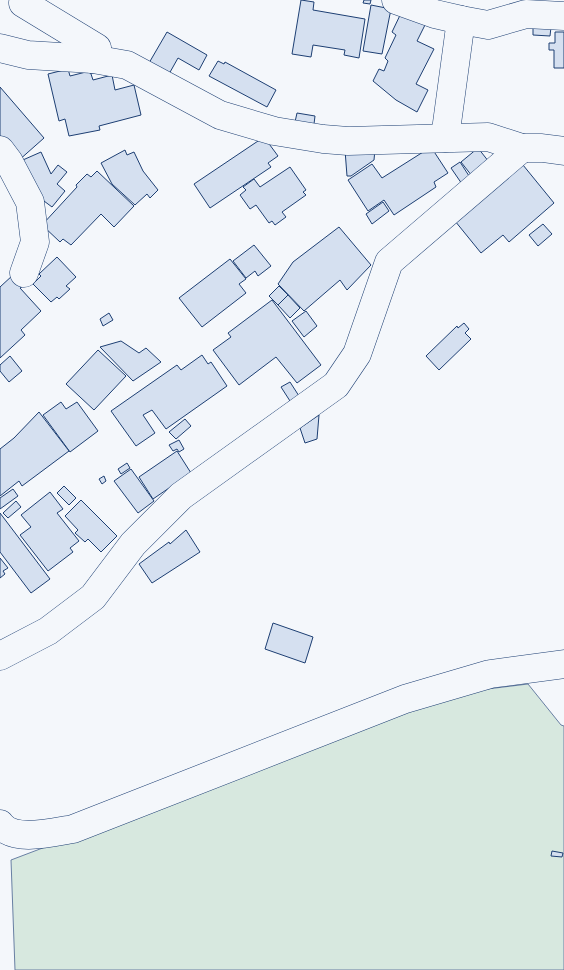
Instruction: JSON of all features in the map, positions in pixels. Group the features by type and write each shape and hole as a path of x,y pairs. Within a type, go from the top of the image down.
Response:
{"street":[{"path":"396,0 435,14 488,25 526,14 564,16"},
{"path":"23,3 97,48 93,59"},
{"path":"445,138 461,20"},
{"path":"0,48 28,56 93,59 127,65 220,115 274,131 348,141 488,137 522,148 564,151"},
{"path":"0,656 48,631 93,597 133,544 181,496 336,385 358,354 389,262 522,148"},
{"path":"0,150 10,162 30,202 35,242 24,273"},
{"path":"0,824 2,828 26,837 73,829 405,700 490,674 564,664"}],"shaded area":[{"path":"528,684 561,725 564,726 564,970 15,970 11,860 353,730 471,691"}],"building":[{"path":"301,0 314,2 313,10 365,19 359,58 344,55 345,50 313,45 311,57 292,54"},
{"path":"364,0 371,0 370,4 363,3"},
{"path":"371,5 391,9 382,54 363,51"},
{"path":"403,9 427,21 417,41 434,49 416,84 428,90 417,112 396,100 373,81 379,69 384,71 388,61 385,58 396,35 392,32"},
{"path":"533,26 551,27 550,36 533,35"},
{"path":"167,32 207,55 199,70 178,58 169,74 149,63"},
{"path":"555,32 564,32 564,68 554,68 554,50 549,50 549,43 555,43"},
{"path":"218,61 224,64 225,62 276,90 267,107 209,76"},
{"path":"68,69 70,76 90,71 93,80 112,75 115,90 134,85 141,115 99,126 100,130 69,136 65,119 59,121 48,74"},
{"path":"0,87 44,138 18,161 0,140"},
{"path":"297,113 315,116 314,124 295,122"},
{"path":"264,137 278,156 268,163 271,167 210,208 194,184"},
{"path":"431,147 448,173 434,182 436,187 394,215 384,200 368,211 348,180 372,164 382,178"},
{"path":"478,148 489,162 472,176 461,162"},
{"path":"375,149 374,160 351,176 347,176 345,150"},
{"path":"125,150 127,155 134,152 143,171 158,190 150,198 147,194 135,205 112,184 101,163"},
{"path":"41,152 51,174 58,165 67,172 57,184 65,191 52,207 44,201 41,204 16,163"},
{"path":"460,162 471,179 462,184 451,168"},
{"path":"523,165 554,203 509,242 503,235 481,253 455,221"},
{"path":"290,167 306,190 303,192 306,195 282,212 286,217 275,225 272,221 269,223 256,205 250,209 240,195 246,190 243,187 254,179 260,187"},
{"path":"97,171 134,206 114,227 101,214 71,245 63,239 60,242 42,225 87,174 91,177"},
{"path":"383,202 389,211 372,224 366,214"},
{"path":"543,224 552,234 538,246 529,235"},
{"path":"339,227 371,265 347,290 340,280 304,311 278,284 293,262"},
{"path":"254,245 271,266 258,276 255,271 246,278 233,261"},
{"path":"57,257 76,277 66,286 70,289 59,299 57,297 51,302 33,284 41,276 39,274"},
{"path":"230,259 246,279 239,284 246,293 202,327 179,298"},
{"path":"13,275 23,286 20,288 41,311 21,330 25,335 0,358 0,287"},
{"path":"279,286 288,295 278,305 269,296"},
{"path":"288,295 300,308 290,318 278,305"},
{"path":"272,300 321,365 297,383 276,357 239,385 213,350 231,337 228,333"},
{"path":"306,311 317,326 304,337 292,321"},
{"path":"109,313 113,320 103,326 100,319"},
{"path":"464,323 469,329 465,333 471,339 439,370 426,356 457,326 458,328"},
{"path":"121,341 139,353 146,348 161,362 133,381 100,347"},
{"path":"98,350 126,376 94,410 66,384"},
{"path":"202,355 208,364 211,362 227,386 166,429 152,410 143,415 155,433 136,446 111,411 177,365 181,370"},
{"path":"10,356 22,371 9,382 0,371 0,365"},
{"path":"290,382 299,396 290,401 281,387"},
{"path":"61,402 66,409 77,402 98,431 70,452 43,415"},
{"path":"39,412 69,451 22,486 19,481 0,496 0,449 14,438"},
{"path":"319,415 317,439 305,443 300,428"},
{"path":"185,419 191,426 176,439 169,432"},
{"path":"179,440 184,449 179,452 177,449 173,451 169,445"},
{"path":"177,451 191,473 153,499 139,477"},
{"path":"127,463 130,468 121,474 118,469"},
{"path":"131,469 154,501 138,513 114,481"},
{"path":"104,476 106,481 102,484 99,479"},
{"path":"64,486 76,498 69,505 57,493"},
{"path":"13,489 18,496 0,509 0,498"},
{"path":"50,492 63,509 57,513 79,541 70,548 73,552 48,571 20,535 31,527 21,515"},
{"path":"81,500 117,536 101,552 88,539 85,542 75,533 78,530 65,516"},
{"path":"16,501 21,507 8,518 3,513"},
{"path":"0,513 50,579 31,593 0,552"},
{"path":"186,530 200,552 152,583 139,564 169,542 170,544"},
{"path":"0,558 8,568 3,571 5,574 0,578"},
{"path":"273,623 313,637 305,663 265,649"},
{"path":"552,851 563,853 562,857 551,856"}]}
